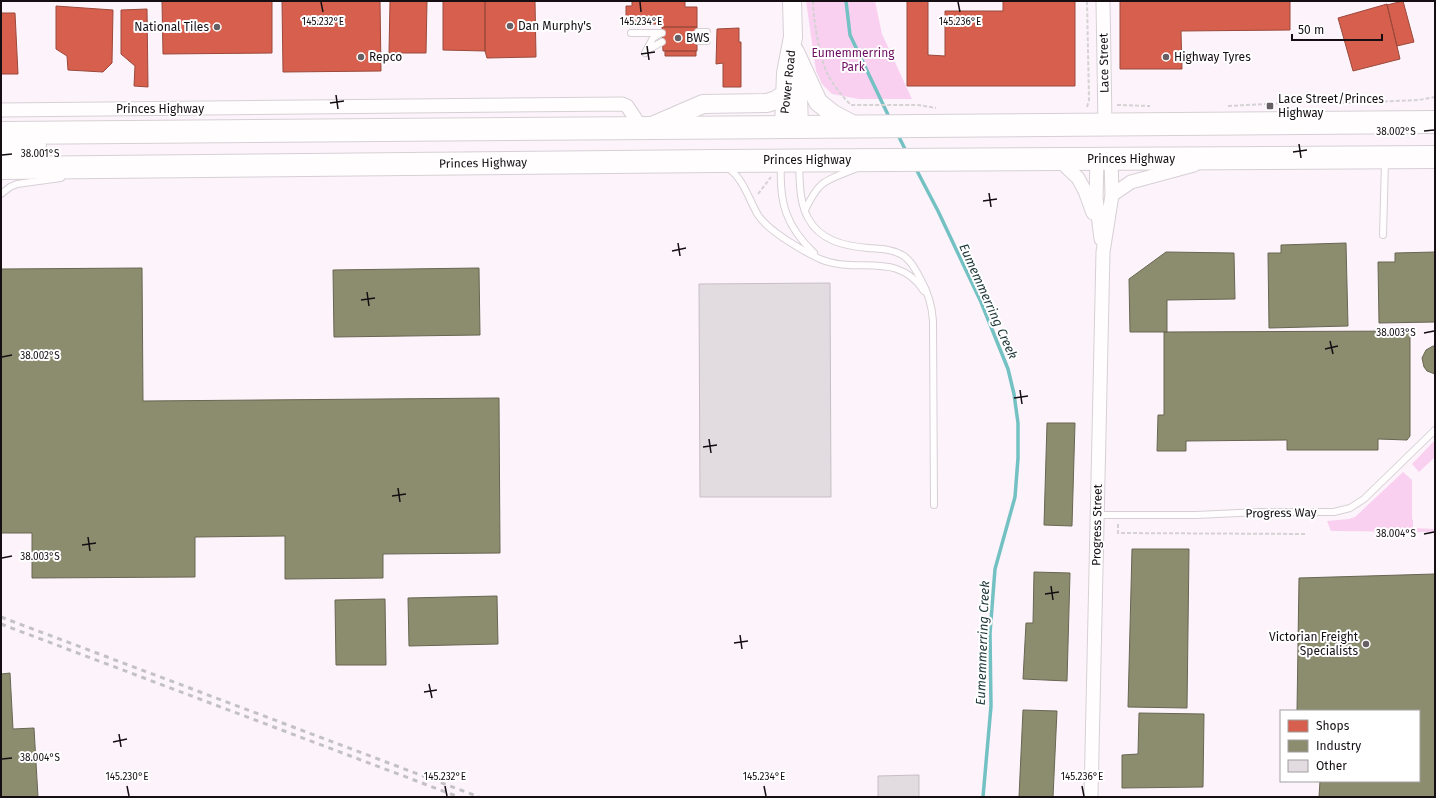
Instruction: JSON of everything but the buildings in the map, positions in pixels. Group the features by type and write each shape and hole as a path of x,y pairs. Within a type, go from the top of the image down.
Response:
{"highway":[{"name":"Princes Highway","path":"1,133 791,127 860,119 923,126 1105,115 1435,122"},
{"path":"1104,159 1105,115"},
{"path":"1393,157 1404,122"},
{"path":"785,166 791,127"},
{"path":"1,150 26,145 138,143 158,139 175,132"},
{"path":"225,132 226,166"},
{"name":"Princes Highway","path":"1,168 718,161 785,166 881,160 1435,157"}],"main road":[{"name":"Power Road","path":"791,127 799,106 792,1"},
{"name":"Power Road","path":"791,127 785,94 787,66 794,44"},
{"path":"794,44 818,102 833,114 860,119"},
{"path":"646,128 703,104 767,103 776,100 785,94"}],"street":[{"name":"Lace Street","path":"1103,1 1105,115"},
{"name":"Princes Highway","path":"1,110 622,104 627,106 637,121 646,128"},
{"path":"222,108 225,132"},
{"path":"1112,196 1131,182 1220,158"},
{"path":"1057,159 1078,178 1085,191 1099,230"},
{"name":"Progress Street","path":"1091,797 1103,252 1112,196 1104,159"},
{"name":"Progress Street","path":"1103,252 1096,198 1104,159"}],"lane":[{"path":"631,32 662,33 653,38 645,53 649,48 662,42"},
{"path":"698,32 707,32"},
{"path":"698,41 707,41"},
{"path":"1383,235 1393,157"},
{"path":"805,210 813,193 822,183 881,160"},
{"path":"718,161 737,176 758,214 766,225 794,244 819,258 836,264 884,266 892,267 903,272 914,279 924,291 930,304 933,321"},
{"name":"Princes Highway","path":"101,174 180,166"},
{"path":"785,166 800,190 805,210 814,226 831,240 838,243 856,247 888,250 896,252 908,259 916,270 929,294 933,321 934,505"},
{"path":"785,166 780,188 786,215 796,233 819,258"},
{"path":"1,194 16,184 70,177"},
{"name":"Progress Way","path":"1097,515 1196,515 1260,512 1322,512 1343,510 1350,508 1364,499 1435,430"}],"path":[{"path":"813,1 813,13 826,71 839,92 851,105 860,119 918,105 938,108"},
{"path":"1087,1 1089,100 1087,108"},
{"path":"1226,106 1321,101 1333,103 1355,103 1419,100 1435,97"},
{"path":"1082,109 1087,108 1105,115 1129,104 1156,107"},
{"path":"755,196 770,178 785,166"},
{"path":"1118,515 1118,533 1307,534"}],"green space":[{"name":"Eumemmerring Park","path":"806,1 875,1 882,34 912,99 859,99 832,94 822,84 816,71"},
{"path":"1435,440 1435,457 1419,472 1412,464"},
{"path":"1403,472 1412,480 1413,528 1435,529 1435,532 1331,531 1327,521 1355,517"}],"waterway":[{"name":"Eumemmerring Creek","path":"846,1 850,35 890,119"},
{"name":"Eumemmerring Creek","path":"897,133 907,153"},
{"name":"Eumemmerring Creek","path":"915,167 938,211 981,302 1008,369 1014,394 1018,423 1018,458 1015,497 995,569 990,633 991,706 983,797"}],"railway":[{"path":"1,617 479,797"},
{"path":"1,624 459,797"}],"place":[{"name":"Dan Murphy's","path":"510,26"},
{"name":"National Tiles","path":"217,27"},
{"name":"BWS","path":"678,38"},
{"name":"Repco","path":"361,57"},
{"name":"Highway Tyres","path":"1166,57"},
{"name":"Lace Street/Princes Highway","path":"1270,106"},
{"name":"Victorian Freight Specialists","path":"1366,644"}]}
